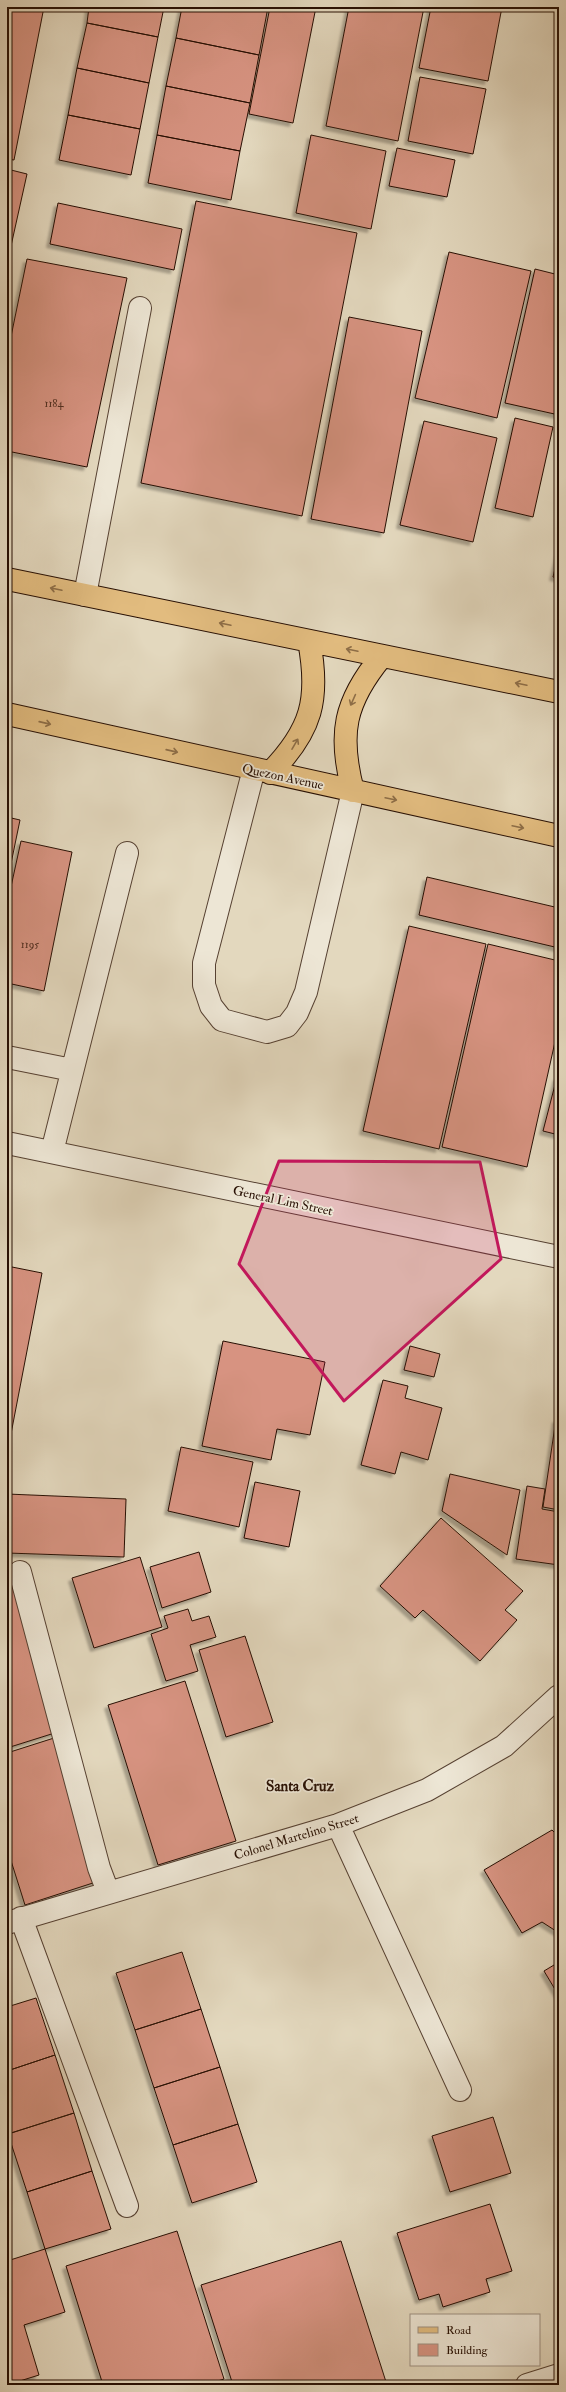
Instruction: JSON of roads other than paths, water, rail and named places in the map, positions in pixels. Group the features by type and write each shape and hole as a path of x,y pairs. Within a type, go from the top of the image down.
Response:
{"main road":[{"path":"7,579 559,692"},
{"path":"262,771 290,752 305,727 314,699 314,670 309,641"},
{"path":"353,791 345,762 345,733 351,705 363,678 382,656"},
{"name":"Quezon Avenue","path":"7,714 559,836"}],"street":[{"path":"85,595 140,308"},
{"path":"262,771 204,964 204,985 211,1006 222,1020 267,1032 287,1026 297,1013 306,992 353,791"},
{"path":"52,1152 127,853"},
{"path":"7,1056 72,1070"},
{"name":"General Lim Street","path":"7,1143 559,1257"},
{"path":"20,1572 97,1860 108,1892"},
{"name":"Colonel Martelino Street","path":"14,1920 338,1825 427,1790 504,1746 559,1696"},
{"path":"338,1825 460,2090"},
{"path":"14,1920 127,2206"},
{"path":"527,2385 559,2375"}],"district":[{"name":"Santa Cruz","path":"300,1786"}]}
